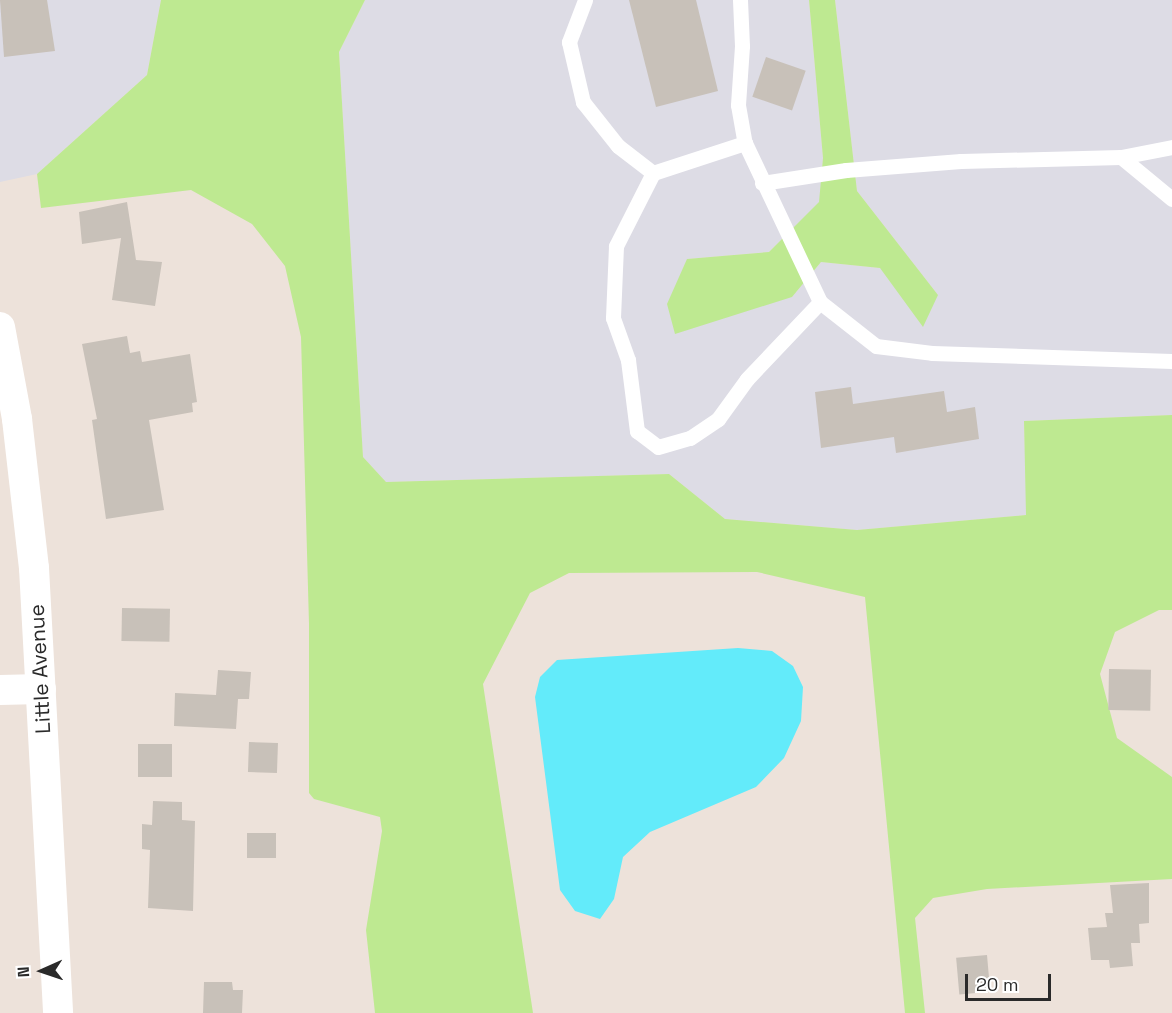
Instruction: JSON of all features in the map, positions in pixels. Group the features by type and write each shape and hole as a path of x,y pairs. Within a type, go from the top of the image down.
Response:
{"street":[{"name":"Little Avenue","path":"0,327 17,418 34,568 58,1013"},
{"path":"0,690 41,689"}],"lane":[{"path":"585,0 569,42 583,102 618,146 653,173"},
{"path":"740,0 738,105 745,143 820,302 876,346 932,354 1172,361"},
{"path":"745,143 653,173 616,246 613,318 628,360 637,431 658,447 690,438 718,418 747,379 820,302"},
{"path":"762,183 846,170 961,161 1121,157 1172,147"},
{"path":"1121,157 1172,199"}],"shaded area":[{"path":"0,0 161,0 147,75 37,174 0,182"},
{"path":"365,0 809,0 823,158 820,202 769,252 687,259 792,297 821,262 880,268 938,295 857,191 835,0 1172,0 1172,415 1024,421 1027,515 857,530 725,519 669,474 386,482 363,457 339,52"}],"green space":[{"path":"161,0 365,0 339,52 363,457 386,482 669,474 725,519 857,530 1026,515 1024,421 1172,415 1172,610 1159,610 1115,632 1100,674 1117,738 1172,777 1172,879 987,889 933,898 915,918 925,1013 905,1013 865,597 757,572 569,573 530,593 483,684 533,1013 375,1013 366,930 382,831 380,817 314,799 309,793 309,624 301,337 285,266 252,224 191,190 41,208 37,174 147,75"},
{"path":"809,0 835,0 857,191 938,295 923,327 880,268 821,262 792,297 675,334 667,304 687,259 769,252 819,202 823,158"}],"water":[{"path":"738,648 772,651 793,666 803,687 801,721 784,758 756,787 650,832 623,857 614,899 600,919 575,911 560,890 535,697 540,677 557,660"}],"building":[{"path":"0,0 47,0 55,51 4,57"},
{"path":"629,0 696,0 718,91 656,107"},
{"path":"766,57 806,71 792,110 752,97"},
{"path":"127,202 136,260 162,262 155,306 112,300 121,238 82,244 79,212"},
{"path":"127,336 130,353 140,351 142,362 190,354 197,402 192,403 193,412 149,420 164,510 106,519 92,420 97,419 82,344"},
{"path":"851,387 853,404 944,391 947,412 975,407 979,439 896,453 894,437 821,448 815,392"},
{"path":"122,608 170,609 169,642 121,641"},
{"path":"1109,669 1151,670 1150,711 1108,710"},
{"path":"218,670 251,672 249,699 238,699 236,729 174,726 175,693 216,695"},
{"path":"249,742 278,743 277,773 248,772"},
{"path":"138,744 172,744 172,777 138,777"},
{"path":"153,801 182,802 182,820 195,821 193,911 148,908 150,850 142,849 142,824 152,825"},
{"path":"247,833 276,833 276,858 247,858"},
{"path":"1149,883 1149,923 1139,924 1140,943 1131,943 1133,966 1110,968 1109,960 1091,960 1088,928 1107,927 1105,913 1113,913 1110,885"},
{"path":"987,955 990,992 959,995 956,958"},
{"path":"204,982 232,982 233,990 243,990 242,1013 203,1013"}]}
